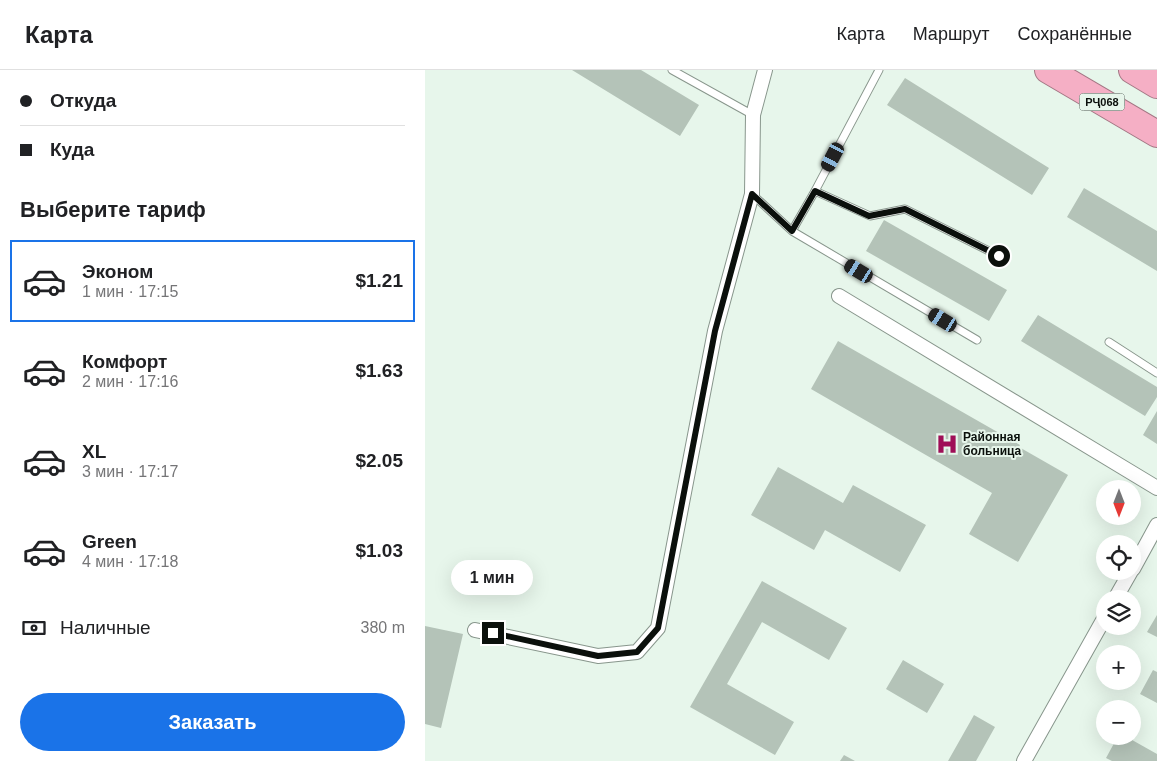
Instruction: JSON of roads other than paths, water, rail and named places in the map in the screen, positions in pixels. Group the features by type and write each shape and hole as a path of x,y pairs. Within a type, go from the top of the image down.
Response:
{"highway":[{"name":"РҶ068","path":"1048,70 1157,134"},
{"path":"1132,70 1157,85"}],"street":[{"path":"475,630 598,656 637,652 658,628 715,331 752,194 753,115 765,70"},
{"path":"839,296 1157,488"},
{"path":"1141,554 1157,525"},
{"path":"1024,761 1096,633"}],"lane":[{"path":"672,70 753,115"},
{"path":"792,231 879,70"},
{"path":"815,191 869,216 905,209 999,256"},
{"path":"752,194 792,231 977,340"},
{"path":"1109,342 1157,373"}],"place":[{"name":"Районная больница","path":"947,444"}]}
